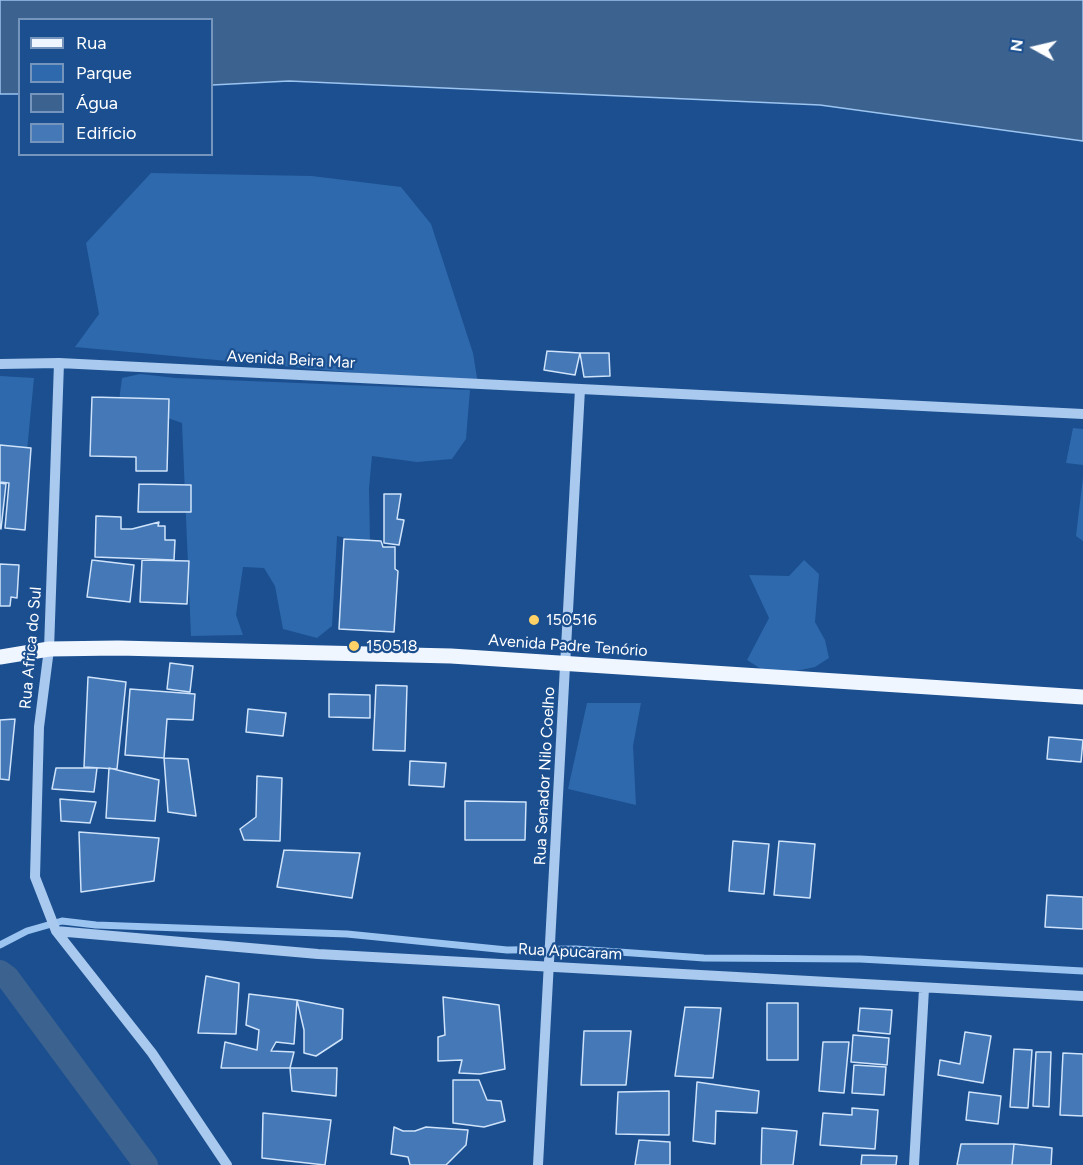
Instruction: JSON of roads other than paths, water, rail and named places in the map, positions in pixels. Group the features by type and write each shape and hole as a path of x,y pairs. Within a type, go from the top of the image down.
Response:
{"main road":[{"name":"Avenida Padre Tenório","path":"0,657 49,649 451,656 997,689 1083,697"}],"street":[{"name":"Avenida Beira Mar","path":"0,364 59,363 1083,414"},
{"name":"Rua Africa do Sul","path":"59,363 49,649 39,727 35,877 56,932 152,1053 227,1165"},
{"name":"Rua Senador Nilo Coelho","path":"538,1165 580,389"},
{"name":"Rua Apucaram","path":"56,932 318,954 1083,996"},
{"path":"914,1165 924,989"}],"water":[{"path":"0,0 1083,0 1083,141 820,105 289,81 213,85 213,18 18,18 18,94 0,94"}],"waterway":[{"path":"0,945 27,931 62,921 96,925 347,934 507,950 576,949 704,958 860,959 1083,971"},
{"path":"0,972 7,977 146,1165"}],"place":[{"name":"150516","path":"534,620"},
{"name":"150518","path":"354,646"}]}
